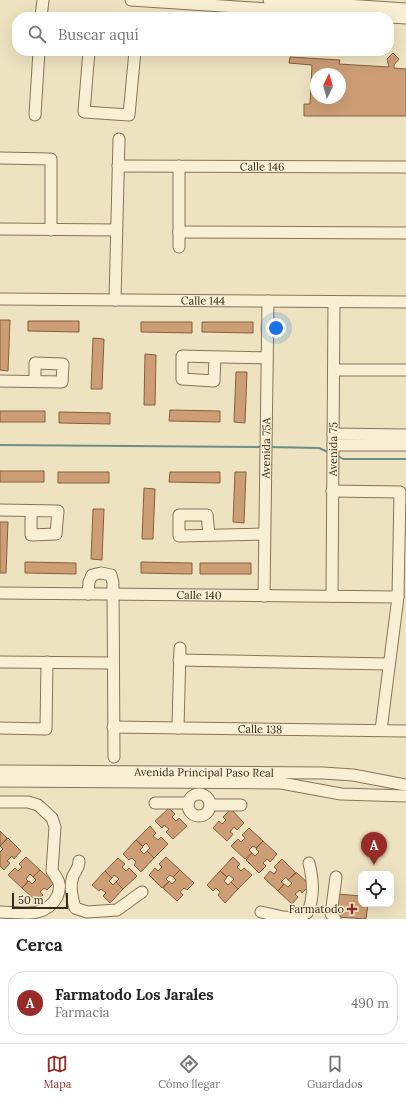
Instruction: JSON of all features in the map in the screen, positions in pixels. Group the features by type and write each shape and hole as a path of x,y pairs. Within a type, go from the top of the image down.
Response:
{"street":[{"path":"42,12 43,0"},
{"path":"131,0 169,1 320,11 376,8 406,9"},
{"path":"269,0 320,11"},
{"path":"376,8 388,12"},
{"path":"394,14 406,18"},
{"path":"35,115 39,56"},
{"path":"89,56 84,112 129,115 135,56"},
{"path":"115,300 119,139"},
{"path":"0,158 51,158 51,230"},
{"name":"Calle 146","path":"118,166 406,167"},
{"path":"179,247 180,166"},
{"path":"0,229 116,230"},
{"path":"179,232 406,233"},
{"name":"Calle 144","path":"0,299 406,302"},
{"name":"Avenida 75A","path":"264,596 268,301"},
{"name":"Avenida 75","path":"332,596 334,302"},
{"path":"215,357 267,358"},
{"path":"334,370 406,370"},
{"path":"0,381 35,381"},
{"path":"333,446 406,435"},
{"path":"333,446 406,445"},
{"path":"332,491 400,492 398,597 381,730"},
{"path":"0,510 31,511"},
{"path":"208,535 264,534"},
{"path":"88,594 90,578 92,575 101,573 111,575 113,583 114,757"},
{"name":"Calle 140","path":"0,593 398,597"},
{"path":"178,728 180,648"},
{"path":"179,660 389,664"},
{"path":"0,662 113,663"},
{"path":"0,728 46,729 47,662"},
{"name":"Calle 138","path":"113,727 406,731"},
{"name":"Avenida Principal Paso Real","path":"0,771 203,777 280,783 341,794 406,796"},
{"path":"315,790 317,773"},
{"name":"Avenida Principal Paso Real","path":"0,781 317,773 353,774 406,785"},
{"path":"199,794 203,777"},
{"path":"199,794 207,798 210,805 208,812 202,815 192,813 188,807 188,803 192,797 199,794"},
{"path":"0,802 28,802 38,805 52,818 55,827 52,871 57,877 60,885 59,892 53,904 44,911 29,914 0,912"},
{"path":"155,802 188,803"},
{"path":"210,805 241,805"},
{"path":"79,861 79,867 73,877 72,884 72,896 75,908 87,912 117,910 142,892"},
{"path":"261,912 295,918 307,913 311,905 313,880 309,863"},
{"path":"335,919 331,914 336,877"}],"building":[{"path":"394,54 399,59 394,65 394,68 406,69 406,116 304,116 304,104 346,104 346,68 312,68 312,65 289,63 290,57 340,60 339,64 389,67 387,59 390,56 394,56"},
{"path":"0,320 10,320 8,371 0,370"},
{"path":"28,321 79,321 79,332 28,331"},
{"path":"141,322 192,322 192,333 141,332"},
{"path":"202,322 253,322 253,333 202,332"},
{"path":"93,338 104,339 102,389 91,389"},
{"path":"145,354 156,355 155,405 144,405"},
{"path":"236,372 247,372 245,423 234,422"},
{"path":"170,410 220,411 220,422 169,421"},
{"path":"0,411 45,411 45,422 0,422"},
{"path":"59,412 110,413 110,424 59,423"},
{"path":"0,471 44,471 44,482 0,482"},
{"path":"58,472 109,472 109,483 58,483"},
{"path":"170,472 220,472 220,483 169,482"},
{"path":"235,472 246,472 244,523 233,522"},
{"path":"144,488 155,489 153,539 142,539"},
{"path":"93,509 104,509 102,560 91,559"},
{"path":"0,522 8,522 6,573 0,573"},
{"path":"25,562 76,563 76,574 25,573"},
{"path":"141,562 192,563 192,574 141,573"},
{"path":"200,563 251,563 251,574 200,574"},
{"path":"169,808 175,814 172,817 176,821 179,818 187,826 173,839 166,832 169,829 164,825 162,828 155,821"},
{"path":"231,809 244,823 237,830 234,827 230,832 233,834 227,841 213,828 219,821 222,824 226,820 223,817"},
{"path":"150,826 156,833 153,836 158,840 161,837 168,844 154,858 147,851 150,848 146,843 143,846 136,840"},
{"path":"249,828 263,841 256,848 253,846 249,850 252,853 245,859 231,846 238,839 241,842 245,838 242,835"},
{"path":"0,831 7,838 0,846"},
{"path":"8,838 21,851 14,859 12,856 7,861 10,863 4,870 0,866 0,852 3,849 0,846"},
{"path":"136,840 143,847 140,850 144,854 147,851 154,858 141,872 134,865 136,862 132,858 129,860 123,854"},
{"path":"263,841 277,854 270,862 267,859 263,863 266,866 259,873 246,860 252,853 255,856 259,852 256,849"},
{"path":"26,857 40,870 33,877 30,874 26,879 28,881 22,888 8,875 15,868 18,871 22,867 19,864"},
{"path":"166,857 180,870 173,877 170,875 166,879 169,882 162,888 149,875 155,868 158,871 162,867 159,864"},
{"path":"233,857 240,864 237,867 241,871 244,868 252,875 238,889 231,882 234,879 229,875 227,877 220,871"},
{"path":"118,858 125,864 122,867 126,871 129,868 137,876 123,889 116,882 119,879 114,875 112,878 105,871"},
{"path":"282,859 296,873 288,880 286,877 281,882 284,884 278,891 264,878 270,871 274,874 277,870 274,867"},
{"path":"40,870 54,883 47,890 44,888 40,892 43,895 36,901 22,888 29,881 32,884 36,880 33,877"},
{"path":"180,870 194,883 187,890 184,888 180,892 183,895 177,901 163,888 169,881 172,884 176,880 173,877"},
{"path":"105,871 112,878 109,881 113,885 116,882 123,889 110,903 103,896 106,893 101,889 99,891 92,885"},
{"path":"220,871 227,877 224,881 228,885 231,882 238,889 225,903 218,895 220,892 216,888 213,891 207,885"},
{"path":"296,872 310,885 302,893 300,890 295,894 298,897 292,904 278,891 284,884 288,887 292,883 288,880"},
{"name":"Farmatodo","path":"338,894 358,896 358,907 368,907 366,919 337,917"}],"waterway":[{"path":"0,445 263,447"},
{"path":"269,447 319,448 330,453"},
{"path":"338,456 343,459 406,459"}],"place":[{"name":"Farmatodo Los Jarales","path":"374,865"},
{"name":"Farmatodo","path":"352,909"}]}
